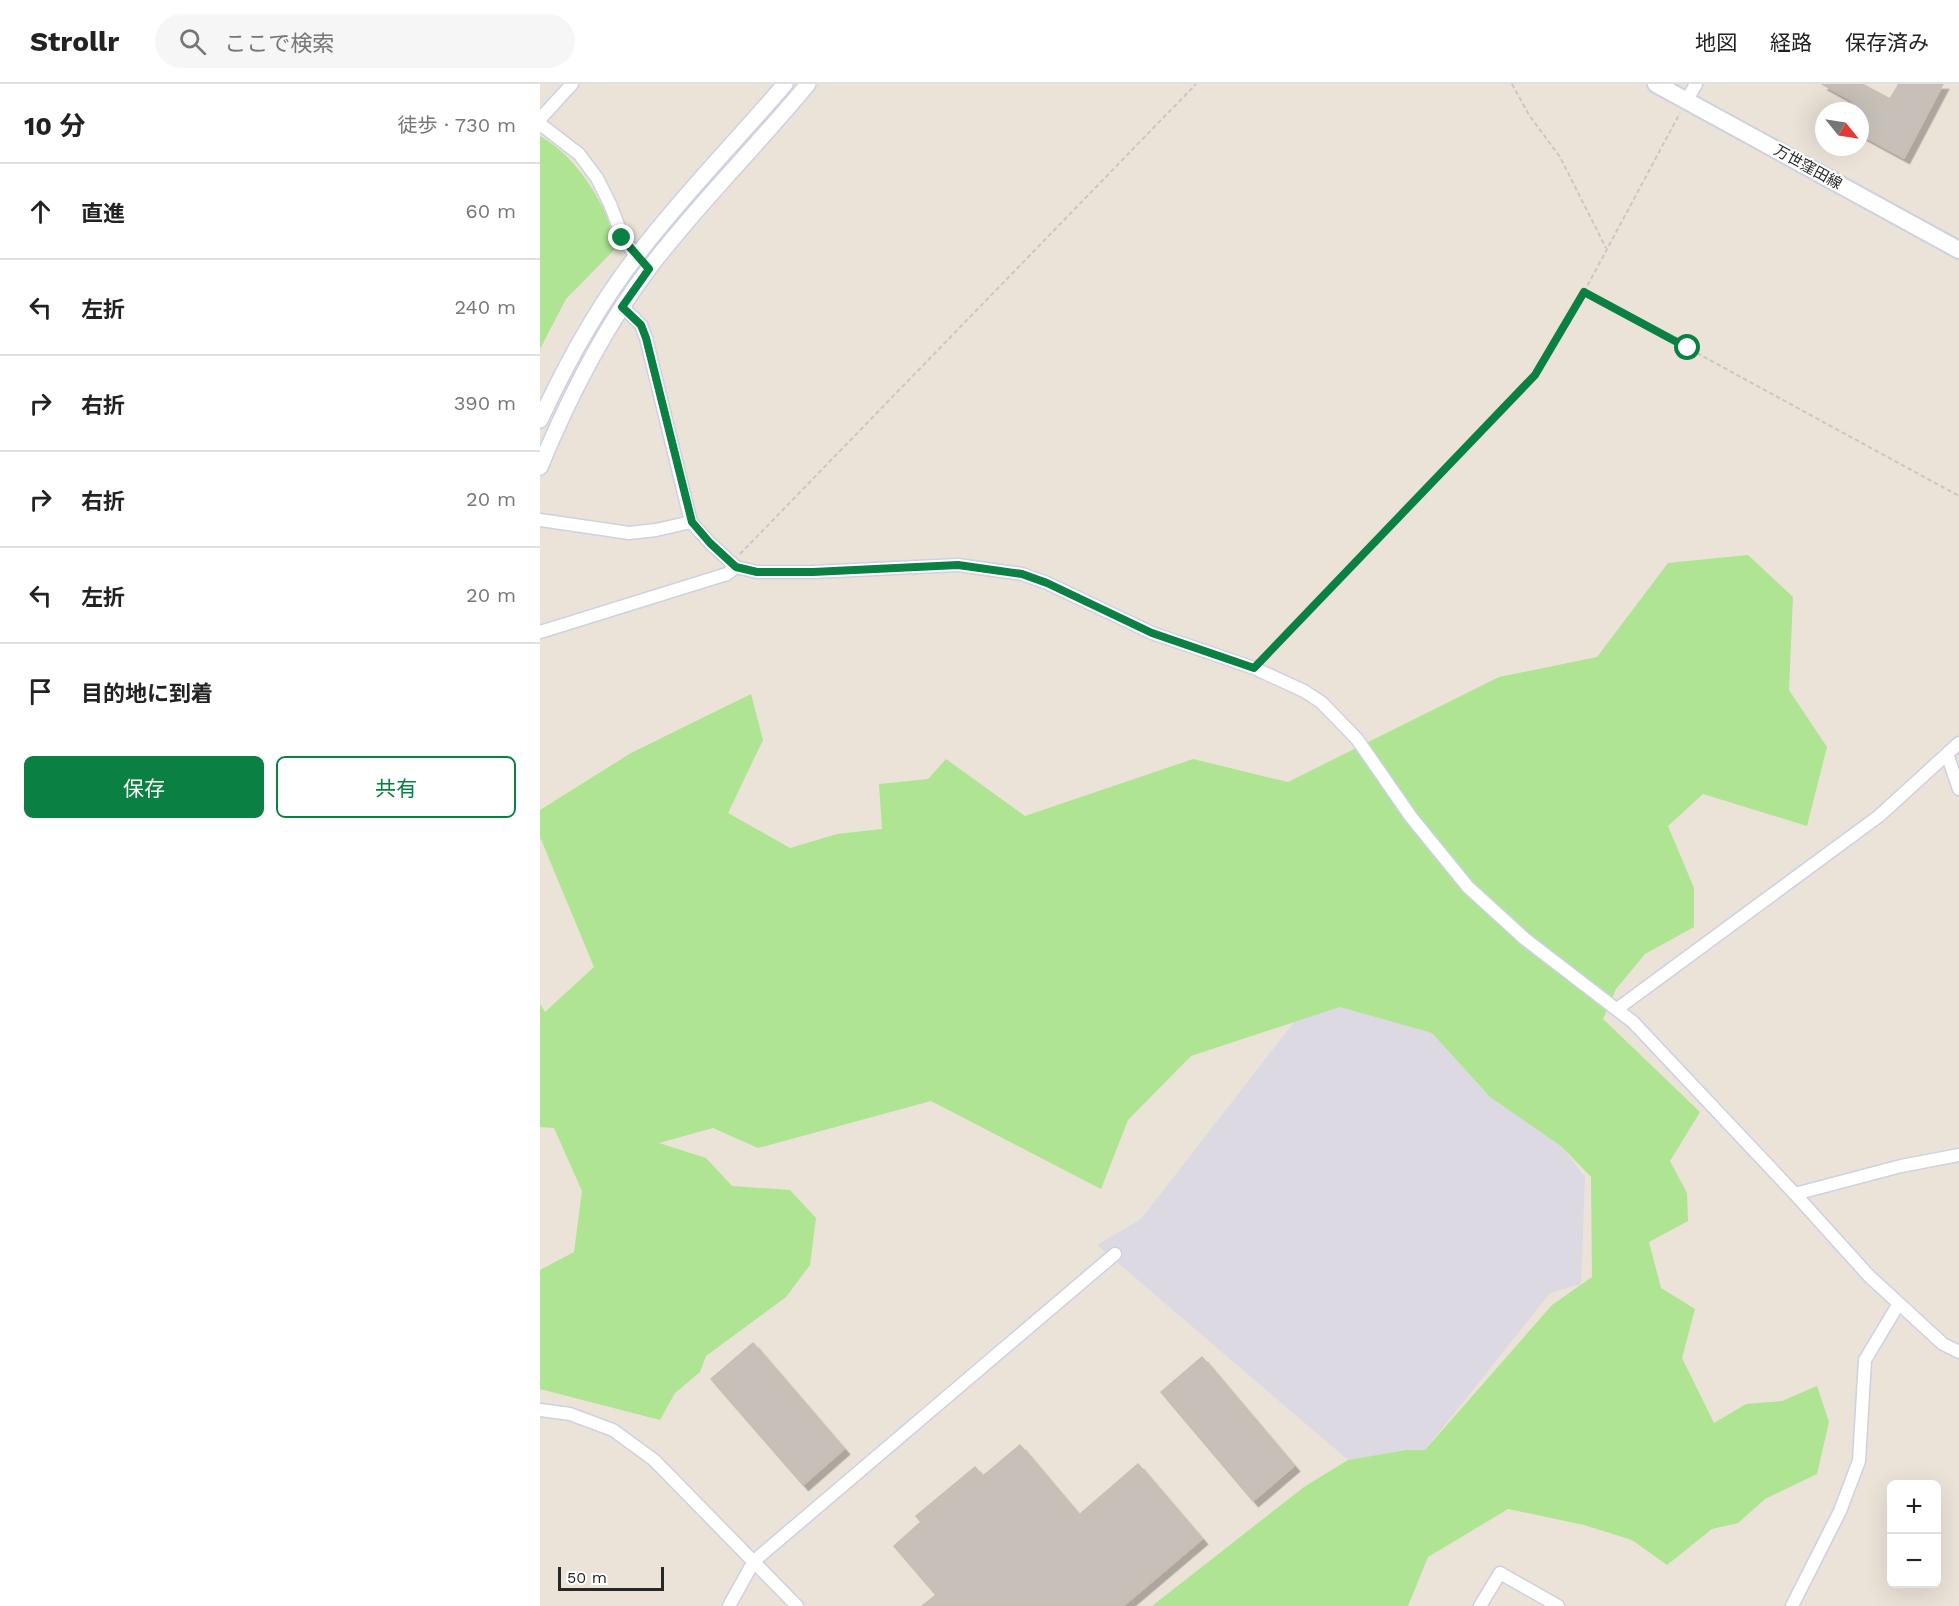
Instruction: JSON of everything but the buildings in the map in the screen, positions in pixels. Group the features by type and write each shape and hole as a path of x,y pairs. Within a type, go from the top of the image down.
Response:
{"main road":[{"name":"万世窪田線","path":"1656,84 1959,250"}],"street":[{"path":"540,119 572,84"},
{"path":"540,420 590,324 636,255 784,84"},
{"path":"540,467 587,364 622,307 690,218 808,84"},
{"path":"1687,100 1696,84"},
{"path":"540,124 563,140 585,162 597,178 610,204 622,238 649,269"},
{"path":"622,307 641,325 646,338 692,522 734,565 757,572 958,565 1022,574 1047,583 1152,633 1283,680 1321,702 1357,739 1411,817 1468,887 1525,939 1633,1022 1869,1276 1943,1344 1959,1352"},
{"path":"540,520 629,532 656,530 692,522"},
{"path":"540,632 727,574 734,565"},
{"path":"1617,1009 1879,816 1959,743"},
{"path":"1947,754 1959,789"},
{"path":"1795,1194 1900,1166 1959,1155"},
{"path":"729,1606 754,1561 1115,1254"},
{"path":"1792,1606 1840,1511 1859,1461 1865,1360 1898,1305"},
{"path":"540,1410 570,1414 614,1430 654,1460 797,1606"},
{"path":"1480,1606 1500,1573 1558,1606"}],"path":[{"path":"734,565 1196,84"},
{"path":"1512,84 1528,115 1560,157 1606,249"},
{"path":"1254,668 1535,375 1584,292 1687,100"},
{"path":"1584,292 1959,496"}],"shaded area":[{"path":"1340,1007 1432,1033 1490,1097 1560,1144 1585,1177 1581,1284 1550,1293 1425,1450 1406,1450 1348,1460 1097,1245 1141,1219 1294,1022"}],"green space":[{"path":"540,136 559,149 576,166 590,186 604,211 617,247 566,299 540,349"},
{"path":"1748,555 1793,597 1789,690 1827,747 1807,826 1703,794 1668,826 1694,888 1694,927 1645,954 1616,989 1603,1019 1700,1112 1670,1161 1687,1193 1688,1221 1649,1242 1661,1288 1695,1309 1682,1358 1714,1423 1746,1404 1782,1401 1817,1386 1829,1422 1817,1474 1765,1499 1738,1523 1712,1529 1667,1565 1632,1540 1584,1525 1508,1509 1428,1557 1408,1606 1152,1606 1304,1487 1348,1460 1406,1450 1425,1450 1552,1305 1592,1277 1591,1177 1561,1146 1490,1097 1432,1033 1340,1007 1191,1056 1128,1120 1101,1189 931,1101 758,1148 713,1128 659,1143 706,1158 732,1186 790,1190 816,1218 810,1265 786,1297 706,1356 700,1372 675,1393 660,1420 540,1389 540,1270 574,1252 582,1191 554,1128 540,1127 540,1004 545,1012 594,967 540,837 540,810 631,753 751,694 763,740 728,813 790,848 837,834 882,829 879,784 928,779 946,759 1025,816 1193,759 1288,782 1499,677 1597,657 1668,563"}],"route":[{"path":"622,238 649,269 622,307 641,325 646,338 692,522 710,543 736,567 757,572 813,572 958,565 1022,574 1047,583 1152,633 1254,668 1535,375 1584,292 1688,348"}]}
